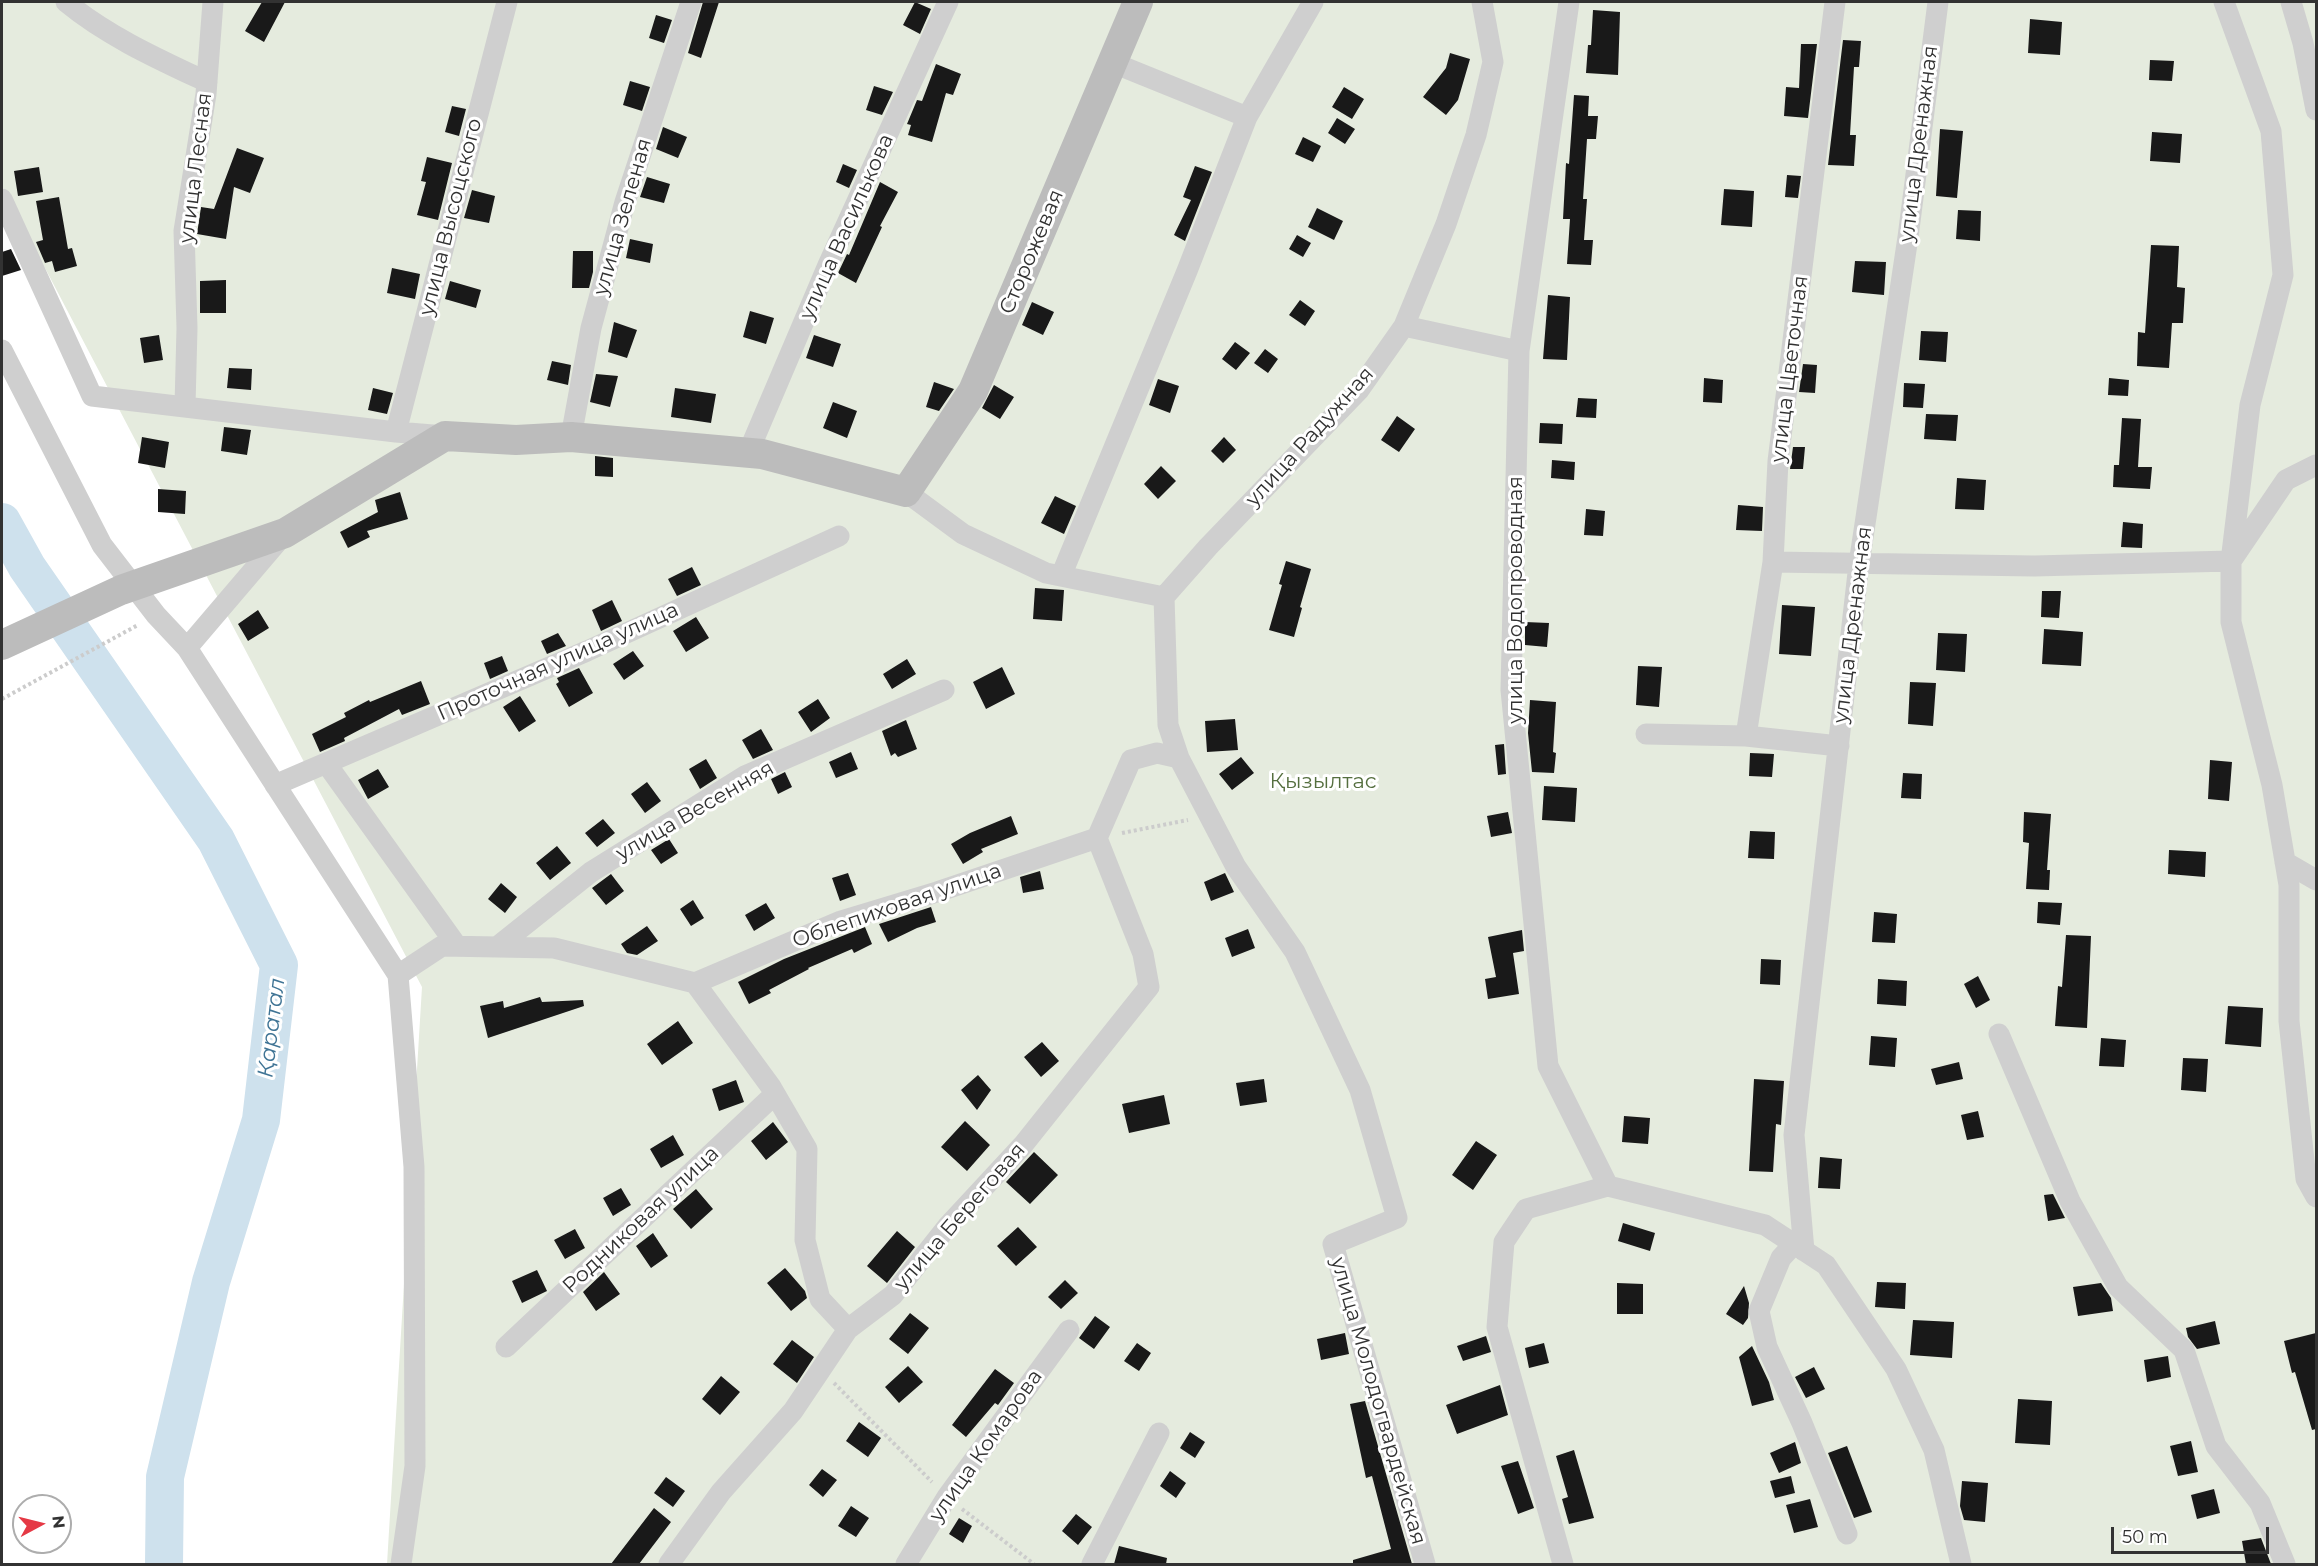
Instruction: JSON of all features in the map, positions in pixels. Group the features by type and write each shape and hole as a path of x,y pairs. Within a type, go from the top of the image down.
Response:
{"street":[{"path":"66,2 80,14 139,49 207,82"},
{"name":"улица Лесная","path":"185,406 187,328 184,231 207,82 213,2"},
{"name":"улица Высоцского","path":"396,432 507,2"},
{"name":"улица Зеленая","path":"571,436 591,328 622,213 691,2"},
{"name":"улица Василькова","path":"748,453 828,265 948,2"},
{"name":"Сторожевая","path":"906,492 973,391 1138,2"},
{"path":"1061,576 1187,271 1247,117 1313,2"},
{"name":"улица Радужная","path":"1164,597 1216,539 1359,390 1404,326 1446,224 1476,135 1493,62 1482,2"},
{"name":"улица Водопроводная","path":"1569,2 1519,351 1511,690 1548,1066 1608,1186"},
{"name":"улица Цветочная","path":"1746,736 1773,562 1778,461 1835,2"},
{"name":"улица Дренажная","path":"1799,1247 1794,1135 1859,564 1908,237 1938,2"},
{"path":"2224,2 2271,131 2283,275 2250,405 2231,561 2231,622 2272,785 2289,885 2289,1021 2306,1179 2316,1197"},
{"path":"2291,2 2303,43 2316,110"},
{"path":"1111,62 1247,117"},
{"path":"2,199 92,396 396,432 516,440 571,436 762,454 906,492 963,534 1046,573 1164,597 1168,725 1179,758"},
{"path":"1404,326 1519,351"},
{"path":"2,350 102,545 128,588 187,648 398,975 414,1167 415,1466 401,1564"},
{"path":"2,645 128,588 285,533 444,435"},
{"path":"2231,561 2286,480 2316,465"},
{"path":"187,648 285,533"},
{"name":"Проточная улица улица","path":"275,785 587,651 839,536"},
{"path":"1773,562 2034,566 2231,561"},
{"name":"улица Весенняя","path":"497,947 591,872 745,776 944,690"},
{"path":"1646,734 1746,736 1839,746"},
{"path":"1097,838 1131,760 1157,753 1179,758"},
{"name":"улица Молодогвардейская","path":"1179,758 1236,867 1295,952 1360,1090 1376,1141 1397,1218 1333,1244 1425,1564"},
{"path":"326,763 457,946"},
{"name":"Облепиховая улица","path":"695,983 841,921 937,892 1097,838"},
{"name":"улица Береговая","path":"669,1564 721,1492 793,1411 848,1329 893,1295 947,1227 1023,1145 1149,987 1143,954 1097,838"},
{"path":"2285,862 2316,880"},
{"path":"398,975 442,946 554,948 695,983 775,1094 807,1149 805,1240 820,1299 848,1329"},
{"path":"2000,1034 2070,1201 2118,1287 2184,1350 2216,1446 2260,1503 2285,1564"},
{"name":"Родниковая улица","path":"506,1347 775,1094"},
{"path":"1563,1564 1497,1327 1504,1242 1526,1209 1608,1186 1765,1226 1826,1265 1896,1369 1934,1450 1961,1564"},
{"path":"1799,1247 1781,1258 1760,1311 1767,1347 1802,1423 1847,1534"},
{"name":"улица Комарова","path":"906,1564 947,1497 1069,1330"},
{"path":"1092,1564 1159,1433"}],"path":[{"path":"2,699 156,615"},
{"path":"1097,838 1209,816"},
{"path":"821,1369 947,1497 1034,1564"}],"green space":[{"name":"Қызылтас","path":"2,2 2316,2 2316,1564 387,1564 422,987 2,186"}],"building":[{"path":"262,2 285,2 264,42 245,31"},
{"path":"703,2 719,2 701,58 688,53"},
{"path":"915,2 931,9 920,34 903,25"},
{"path":"1593,10 1620,12 1618,75 1586,73 1588,45 1591,45"},
{"path":"656,15 672,20 664,43 649,38"},
{"path":"2030,19 2062,22 2060,55 2028,53"},
{"path":"1843,40 1861,41 1859,67 1854,67 1850,135 1856,135 1854,166 1828,165"},
{"path":"1801,44 1817,44 1808,118 1784,116 1786,87 1799,88"},
{"path":"1450,53 1470,59 1458,100 1446,115 1423,97 1446,68"},
{"path":"2150,60 2174,61 2172,81 2149,80"},
{"path":"936,64 961,74 953,95 946,93 932,142 908,135 911,125 907,124 917,100 922,101"},
{"path":"630,81 650,87 642,111 623,105"},
{"path":"874,86 893,92 882,115 866,110"},
{"path":"1344,87 1364,99 1352,119 1332,107"},
{"path":"1574,95 1589,96 1588,116 1598,116 1596,139 1587,139 1583,199 1587,199 1584,240 1593,240 1591,265 1567,264 1570,219 1563,219 1566,163 1569,164"},
{"path":"452,106 466,109 459,136 445,132"},
{"path":"1337,118 1355,129 1345,144 1328,133"},
{"path":"663,127 687,137 678,158 656,149"},
{"path":"1940,129 1963,131 1957,198 1936,196"},
{"path":"2152,132 2182,134 2180,163 2150,161"},
{"path":"1303,137 1321,146 1313,162 1295,154"},
{"path":"237,148 264,158 250,193 234,187 226,239 197,234 201,207 214,209"},
{"path":"427,157 452,163 438,220 417,215 426,182 421,181"},
{"path":"843,164 857,170 849,188 836,182"},
{"path":"1195,166 1212,172 1185,241 1174,235 1191,200 1183,197"},
{"path":"39,167 43,192 18,196 14,171"},
{"path":"1787,175 1801,176 1798,198 1785,197"},
{"path":"647,177 670,184 664,203 640,197"},
{"path":"880,182 898,192 880,226 882,227 856,283 838,273 847,254 849,255"},
{"path":"1724,189 1754,191 1752,227 1721,225"},
{"path":"472,190 495,196 489,223 464,218"},
{"path":"59,197 68,249 72,248 77,266 55,272 52,261 45,263 36,242 43,240 36,201"},
{"path":"1317,208 1343,221 1334,240 1308,227"},
{"path":"1958,210 1981,211 1980,241 1956,239"},
{"path":"1297,235 1311,243 1303,257 1289,249"},
{"path":"630,239 653,244 650,263 626,258"},
{"path":"2151,245 2179,246 2177,287 2185,288 2183,323 2172,323 2169,368 2137,366 2138,332 2145,333"},
{"path":"11,249 21,270 2,276 2,252"},
{"path":"573,251 593,251 593,272 589,288 572,288"},
{"path":"1855,261 1886,262 1884,295 1852,292"},
{"path":"392,268 420,274 415,299 387,293"},
{"path":"226,280 226,313 200,313 200,281"},
{"path":"450,281 481,290 476,308 445,299"},
{"path":"1548,295 1570,297 1567,360 1543,359"},
{"path":"1300,300 1315,311 1305,326 1289,315"},
{"path":"1032,302 1054,312 1043,335 1022,325"},
{"path":"750,311 774,318 766,344 743,337"},
{"path":"614,322 637,330 627,358 608,352"},
{"path":"1921,331 1948,332 1946,362 1919,360"},
{"path":"159,335 163,360 144,363 140,338"},
{"path":"814,335 841,344 833,367 806,358"},
{"path":"1235,342 1250,353 1236,370 1222,359"},
{"path":"1265,349 1278,359 1268,373 1254,363"},
{"path":"552,361 571,365 568,385 547,380"},
{"path":"1803,364 1817,365 1815,393 1799,392"},
{"path":"229,368 252,369 251,390 227,388"},
{"path":"596,374 618,376 610,407 590,402"},
{"path":"1704,378 1723,380 1722,403 1703,402"},
{"path":"2109,378 2129,380 2128,396 2108,395"},
{"path":"1158,379 1179,386 1170,413 1149,405"},
{"path":"934,382 954,389 939,411 926,407"},
{"path":"1904,383 1925,384 1923,408 1903,407"},
{"path":"994,385 1014,397 1000,419 982,408"},
{"path":"373,388 393,393 387,414 368,410"},
{"path":"675,388 716,394 711,423 671,417"},
{"path":"1578,398 1597,399 1596,418 1576,417"},
{"path":"833,402 857,411 847,438 823,428"},
{"path":"1926,414 1958,415 1956,441 1924,439"},
{"path":"1397,416 1415,429 1399,452 1381,440"},
{"path":"2122,418 2141,419 2138,467 2152,467 2150,489 2113,487 2114,465 2119,465"},
{"path":"1540,423 1563,424 1562,444 1539,443"},
{"path":"224,427 251,430 247,455 221,451"},
{"path":"142,437 169,442 165,468 138,463"},
{"path":"1224,437 1236,450 1223,463 1211,451"},
{"path":"1793,447 1805,447 1803,469 1790,469"},
{"path":"595,456 613,458 613,477 595,476"},
{"path":"1552,460 1575,462 1574,480 1551,478"},
{"path":"1161,466 1176,481 1158,499 1144,484"},
{"path":"1957,478 1986,480 1984,510 1955,509"},
{"path":"158,489 186,491 185,514 158,512"},
{"path":"400,492 408,519 367,531 370,537 348,548 340,532 378,512 375,500"},
{"path":"1055,496 1076,506 1064,534 1041,523"},
{"path":"1738,505 1763,507 1762,531 1736,530"},
{"path":"1586,509 1605,511 1603,536 1584,535"},
{"path":"2123,522 2143,524 2142,548 2121,547"},
{"path":"1286,561 1311,569 1294,637 1269,630 1282,585 1279,584"},
{"path":"692,567 701,585 677,596 668,579"},
{"path":"1035,588 1064,590 1062,621 1033,619"},
{"path":"2042,591 2061,591 2059,618 2041,617"},
{"path":"612,600 622,621 601,631 592,610"},
{"path":"1782,605 1815,607 1811,656 1779,654"},
{"path":"258,610 269,628 248,641 238,624"},
{"path":"696,617 709,638 686,652 673,631"},
{"path":"1525,622 1549,623 1547,647 1525,645"},
{"path":"2044,629 2083,632 2081,666 2042,664"},
{"path":"558,633 566,646 547,654 541,641"},
{"path":"1938,633 1967,634 1965,672 1936,670"},
{"path":"633,651 644,666 624,680 613,664"},
{"path":"502,656 508,671 490,679 484,663"},
{"path":"907,659 916,674 892,689 883,674"},
{"path":"1638,666 1662,667 1659,707 1636,705"},
{"path":"1002,667 1015,694 986,709 973,682"},
{"path":"579,668 593,693 569,707 556,684 559,682 557,678"},
{"path":"421,681 430,704 402,715 399,709 344,738 345,741 320,752 312,734 346,717 344,713 369,700 370,702"},
{"path":"1910,682 1936,683 1933,726 1908,724"},
{"path":"520,696 536,721 519,732 503,707"},
{"path":"818,699 830,718 811,732 798,712"},
{"path":"1530,700 1556,702 1554,773 1532,772 1528,733"},
{"path":"1235,719 1238,750 1207,752 1205,721"},
{"path":"906,720 917,749 898,757 895,753 891,756 882,731"},
{"path":"761,729 773,750 753,759 742,740"},
{"path":"1504,744 1506,774 1498,775 1495,745"},
{"path":"851,752 858,769 836,778 829,762"},
{"path":"1750,753 1774,754 1772,777 1749,776"},
{"path":"1241,757 1254,773 1232,790 1219,774"},
{"path":"706,759 717,778 700,789 689,769"},
{"path":"2210,760 2232,762 2229,801 2208,799"},
{"path":"378,769 389,787 368,799 358,780"},
{"path":"785,772 792,787 778,794 771,779"},
{"path":"1903,773 1922,774 1921,799 1901,798"},
{"path":"647,782 661,801 645,813 631,794"},
{"path":"1544,786 1577,788 1575,822 1542,820"},
{"path":"1508,812 1512,833 1491,837 1487,816"},
{"path":"2024,812 2051,814 2047,870 2050,870 2049,890 2026,889 2029,843 2023,842"},
{"path":"1011,816 1018,834 981,849 983,852 963,864 951,844 970,833"},
{"path":"603,819 615,833 597,847 585,833"},
{"path":"1750,831 1775,832 1774,859 1748,858"},
{"path":"669,839 678,853 661,864 651,850"},
{"path":"557,846 571,863 550,880 536,863"},
{"path":"2169,850 2206,852 2205,877 2168,874"},
{"path":"1040,871 1044,889 1023,893 1020,877"},
{"path":"848,873 856,895 840,901 832,878"},
{"path":"1225,873 1234,892 1211,901 1204,882"},
{"path":"611,874 624,891 606,905 592,888"},
{"path":"501,883 517,897 505,913 488,899"},
{"path":"693,900 704,918 691,926 680,909"},
{"path":"2038,902 2062,903 2060,925 2037,923"},
{"path":"766,903 775,918 754,931 745,915"},
{"path":"931,907 936,922 888,942 879,924"},
{"path":"1874,912 1897,914 1895,943 1872,942"},
{"path":"647,926 658,941 637,955 627,953 621,944"},
{"path":"865,927 872,944 854,953 852,949 808,968 769,990 771,993 749,1004 738,982 784,959"},
{"path":"1248,929 1255,948 1232,957 1225,938"},
{"path":"1522,930 1524,951 1513,953 1519,994 1488,999 1485,979 1496,977 1488,937"},
{"path":"2066,935 2091,936 2087,1028 2055,1026 2058,986 2062,987"},
{"path":"1761,959 1781,960 1780,985 1760,984"},
{"path":"1978,976 1990,1000 1976,1008 1964,984"},
{"path":"1878,979 1907,981 1906,1006 1877,1004"},
{"path":"540,997 542,1002 583,1000 584,1006 488,1038 480,1006 503,1001 504,1008"},
{"path":"2228,1006 2263,1008 2261,1047 2225,1044"},
{"path":"678,1021 693,1043 662,1065 647,1044"},
{"path":"1871,1036 1897,1038 1895,1067 1869,1065"},
{"path":"2101,1038 2126,1040 2124,1067 2099,1066"},
{"path":"1042,1042 1059,1061 1041,1077 1024,1057"},
{"path":"2183,1058 2208,1059 2206,1092 2181,1090"},
{"path":"1959,1062 1963,1079 1936,1085 1931,1069"},
{"path":"978,1075 991,1090 977,1110 961,1090"},
{"path":"1264,1079 1267,1102 1240,1106 1236,1083"},
{"path":"1754,1079 1784,1081 1781,1125 1776,1124 1773,1172 1749,1171"},
{"path":"736,1080 744,1102 719,1111 712,1089"},
{"path":"1164,1095 1170,1124 1129,1133 1122,1104"},
{"path":"1978,1111 1984,1137 1967,1140 1961,1115"},
{"path":"1624,1116 1650,1118 1648,1144 1622,1142"},
{"path":"965,1121 990,1145 967,1171 941,1147"},
{"path":"773,1122 788,1142 766,1160 751,1141"},
{"path":"673,1135 684,1155 661,1168 650,1149"},
{"path":"1476,1141 1497,1155 1473,1190 1452,1175"},
{"path":"1034,1152 1058,1175 1030,1204 1006,1182"},
{"path":"1820,1157 1842,1159 1840,1189 1818,1188"},
{"path":"621,1188 631,1205 613,1216 603,1198"},
{"path":"696,1189 713,1209 691,1229 673,1209"},
{"path":"2053,1194 2065,1218 2048,1221 2044,1195"},
{"path":"1623,1223 1655,1233 1650,1251 1618,1241"},
{"path":"1018,1227 1037,1247 1016,1266 997,1246"},
{"path":"575,1229 585,1248 565,1259 554,1240"},
{"path":"897,1231 915,1247 887,1283 867,1266"},
{"path":"653,1233 668,1256 651,1268 636,1246"},
{"path":"785,1268 805,1291 807,1298 791,1311 767,1283"},
{"path":"537,1270 547,1291 522,1303 512,1281"},
{"path":"604,1272 620,1294 596,1311 583,1292"},
{"path":"1065,1280 1078,1293 1061,1309 1048,1297"},
{"path":"1877,1282 1906,1283 1905,1309 1875,1307"},
{"path":"1617,1283 1643,1284 1643,1314 1617,1314"},
{"path":"2101,1283 2111,1298 2113,1311 2078,1316 2073,1287"},
{"path":"1744,1286 1749,1303 1748,1318 1743,1325 1726,1314"},
{"path":"910,1313 929,1328 908,1354 889,1339"},
{"path":"1095,1316 1110,1327 1094,1349 1079,1338"},
{"path":"1913,1320 1954,1322 1952,1358 1910,1355"},
{"path":"2215,1321 2220,1344 2197,1349 2188,1337 2186,1328"},
{"path":"1345,1333 1349,1354 1321,1360 1317,1339"},
{"path":"2316,1333 2316,1429 2312,1430 2295,1372 2292,1373 2284,1341"},
{"path":"1486,1336 1491,1352 1463,1361 1457,1346"},
{"path":"792,1340 814,1357 797,1383 773,1364"},
{"path":"1137,1343 1151,1353 1139,1371 1124,1361"},
{"path":"1544,1343 1549,1363 1529,1368 1525,1348"},
{"path":"1752,1346 1769,1382 1774,1400 1752,1406 1739,1357"},
{"path":"2168,1356 2171,1377 2147,1382 2144,1360"},
{"path":"908,1366 923,1382 899,1403 885,1387"},
{"path":"1814,1367 1825,1389 1806,1398 1795,1377"},
{"path":"995,1369 1014,1383 998,1405 995,1403 966,1437 952,1425"},
{"path":"721,1376 740,1392 720,1415 702,1399"},
{"path":"1500,1385 1508,1415 1457,1434 1446,1405"},
{"path":"2018,1399 2052,1401 2050,1445 2015,1443"},
{"path":"1365,1401 1412,1564 1353,1564 1353,1560 1391,1549 1372,1476 1366,1478 1350,1404"},
{"path":"859,1422 881,1438 868,1457 846,1441"},
{"path":"1190,1432 1205,1442 1195,1458 1180,1448"},
{"path":"2191,1441 2198,1472 2178,1476 2170,1446"},
{"path":"1795,1442 1801,1463 1779,1473 1770,1453"},
{"path":"1847,1446 1872,1512 1854,1518 1828,1453"},
{"path":"1574,1450 1594,1518 1569,1524 1562,1499 1568,1497 1556,1456"},
{"path":"1518,1461 1534,1508 1518,1514 1501,1466"},
{"path":"822,1469 837,1480 823,1497 809,1485"},
{"path":"1170,1471 1186,1483 1176,1498 1160,1486"},
{"path":"1791,1476 1795,1493 1775,1498 1770,1481"},
{"path":"666,1477 685,1491 673,1507 654,1493"},
{"path":"1962,1481 1988,1483 1985,1522 1964,1520 1960,1506"},
{"path":"2214,1489 2220,1513 2197,1519 2191,1495"},
{"path":"1810,1499 1818,1527 1794,1533 1786,1505"},
{"path":"851,1506 869,1518 856,1537 838,1526"},
{"path":"654,1508 671,1522 639,1564 611,1564"},
{"path":"1076,1514 1092,1527 1078,1545 1062,1531"},
{"path":"959,1518 972,1526 963,1543 949,1534"},
{"path":"2261,1538 2271,1564 2246,1564 2242,1541"},
{"path":"1119,1546 1167,1558 1166,1564 1114,1564"}],"waterway":[{"name":"Қаратал","path":"2,522 27,567 216,840 279,965 261,1120 211,1282 165,1477 164,1564"}]}
